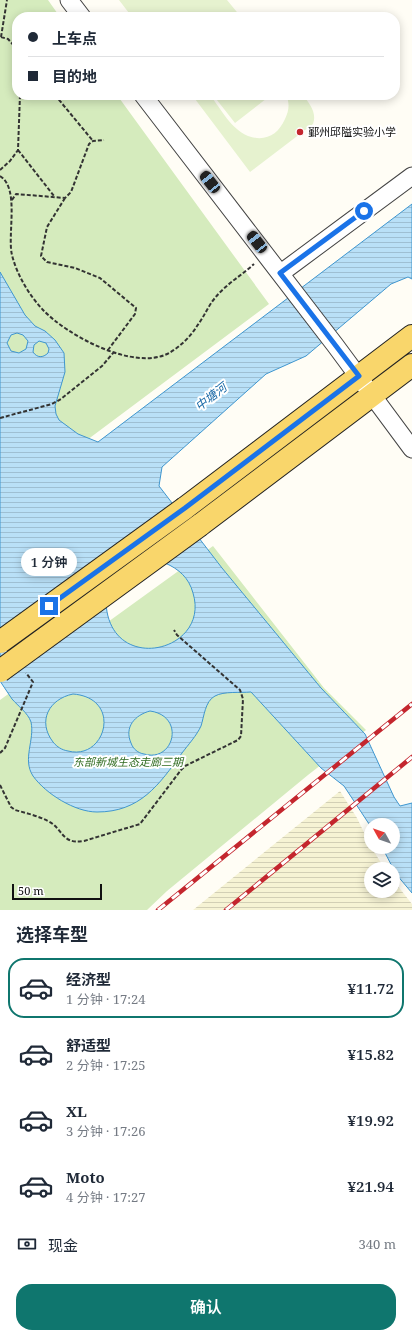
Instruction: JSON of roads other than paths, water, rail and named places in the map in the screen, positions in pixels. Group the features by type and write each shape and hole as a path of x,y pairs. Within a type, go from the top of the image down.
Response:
{"main road":[{"path":"0,642 185,508 412,336"},
{"path":"0,671 200,524 412,364"}],"street":[{"path":"69,0 78,12"},
{"path":"146,100 373,394 412,449"},
{"path":"282,275 412,176"}],"water":[{"name":"中塘河","path":"412,204 412,279 408,277 391,284 306,356 266,374 162,467 159,486 222,568 321,688 365,734 394,797 400,806 412,803 412,893 400,879 400,862 390,862 386,854 400,854 400,818 365,818 344,786 321,768 251,692 223,693 212,698 207,705 201,726 165,776 156,786 137,802 125,807 112,811 97,812 80,809 53,795 33,776 29,763 32,729 30,719 12,699 0,681 0,272 25,315 35,326 45,331 55,340 64,353 65,372 55,406 56,414 59,420 78,434 98,442","holes":["17,333 23,335 28,341 26,349 19,353 11,351 7,343 11,335","39,341 46,343 49,349 46,355 38,356 33,352 34,345","165,563 175,568 186,578 193,593 195,613 188,630 174,641 158,648 140,647 124,641 112,626 106,603","73,694 89,698 99,706 103,716 104,728 99,738 92,747 81,752 68,751 60,748 53,742 48,734 46,726 48,712 52,706 65,697","150,711 161,715 168,721 172,729 172,738 169,746 163,752 154,755 144,754 134,749 131,743 129,732 132,722 140,715"]}],"railway":[{"path":"158,910 412,704"},
{"path":"226,910 412,757"}],"place":[{"name":"鄞州邱隘实验小学","path":"300,132"}],"park label":[{"name":"东部新城生态走廊三期","path":"128,762"}]}
